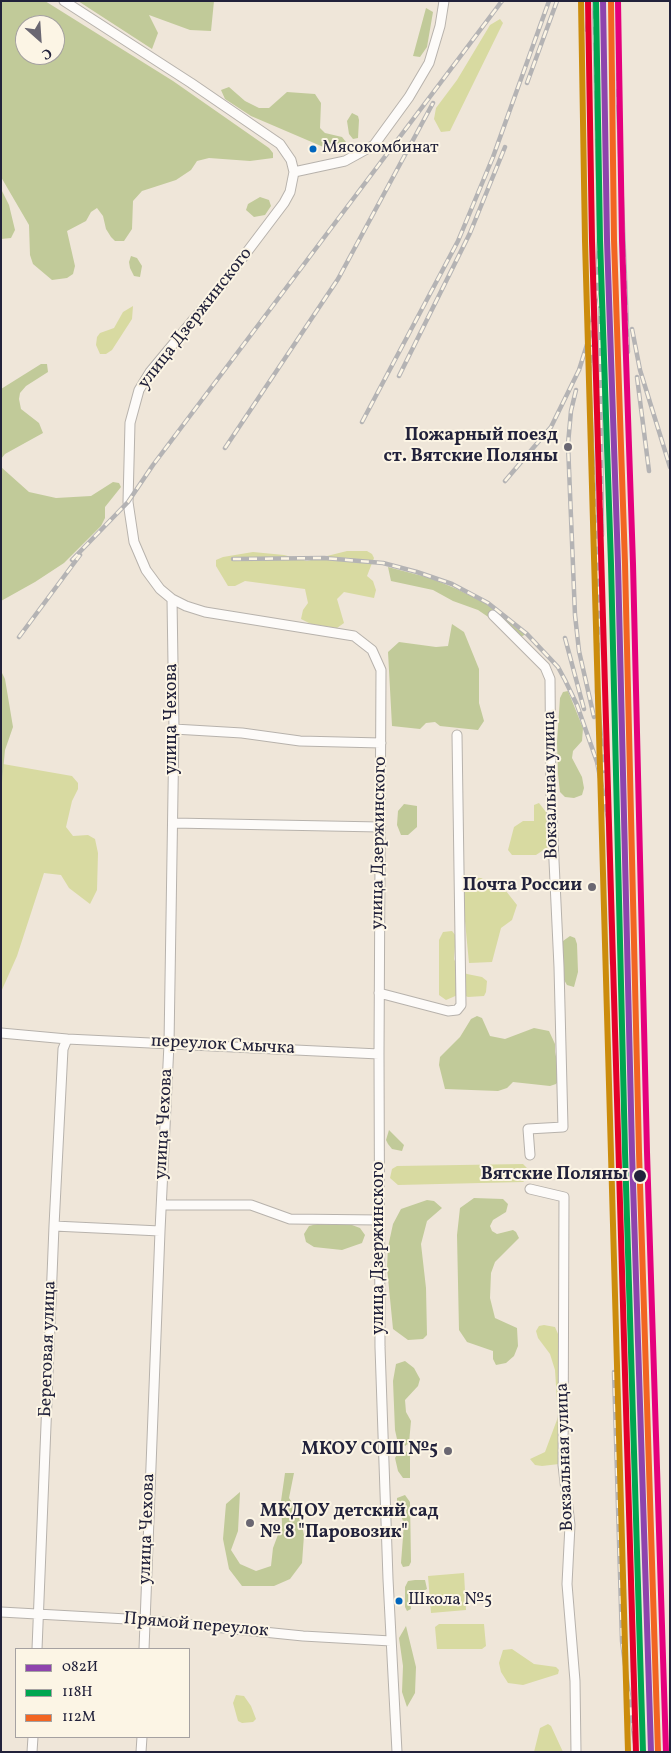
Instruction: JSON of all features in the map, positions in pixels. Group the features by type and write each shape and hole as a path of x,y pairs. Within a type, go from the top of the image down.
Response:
{"street":[{"path":"64,1 190,82 280,144 291,160 294,172 345,161 374,145 410,97 429,63 440,26 444,1"},
{"name":"улица Дзержинского","path":"294,172 290,192 284,203 210,300 150,372 135,400 129,437 128,517 134,542 146,570 160,589 172,599 205,612 345,633 362,640 376,657 381,670 379,993 381,1388 397,1752"},
{"name":"улица Чехова","path":"144,1648 169,1044 174,729 172,599"},
{"name":"Вокзальная улица","path":"493,615 545,667 550,679 551,796 560,977 563,1127 528,1129 530,1155"},
{"name":"улица Дзержинского","path":"174,729 242,733 300,741 381,743"},
{"path":"379,993 448,1011 457,1010 461,1005 457,735"},
{"path":"173,822 380,827"},
{"name":"переулок Смычка","path":"1,1034 67,1039 379,1054"},
{"name":"Береговая улица","path":"36,1648 62,1049 67,1039"},
{"name":"Вокзальная улица","path":"530,1189 564,1197 563,1465 570,1525 567,1584 575,1681 576,1752"},
{"path":"162,1205 251,1205 290,1219 379,1220"},
{"path":"54,1226 160,1230"},
{"name":"Прямой переулок","path":"1,1612 145,1620 303,1636 391,1641"},
{"path":"32,1752 33,1738"},
{"path":"141,1752 142,1738"}],"green space":[{"path":"1,1 45,1 173,81 269,148 273,153 273,158 250,161 209,158 197,161 191,170 176,180 142,191 133,201 132,229 124,241 115,241 111,237 106,229 103,216 97,208 91,212 86,221 67,231 75,266 73,274 67,278 52,280 33,264 30,255 29,225 1,177"},
{"path":"78,1 214,1 211,31 190,30 149,15 158,33 152,49"},
{"path":"426,8 433,12 427,47 420,57 413,56"},
{"path":"500,19 503,23 450,131 441,132 434,119 436,108 457,80 490,25"},
{"path":"229,87 245,101 259,108 269,108 287,92 315,94 321,103 320,128 325,133 342,137 346,142 345,148 335,152 251,116 225,99 221,90"},
{"path":"352,113 358,116 359,120 358,138 353,139 349,134 347,121"},
{"path":"1,189 9,205 15,230 11,238 1,239"},
{"path":"260,197 269,200 271,206 265,215 254,217 246,210 248,204"},
{"path":"131,256 137,258 142,266 140,277 134,276 130,268"},
{"path":"133,306 132,319 112,350 106,354 100,354 96,345 97,337 100,333 114,328 123,312"},
{"path":"41,364 47,364 48,372 26,386 20,393 19,399 21,409 39,423 43,433 5,454 1,459 1,389"},
{"path":"1,467 29,492 56,498 91,496 113,482 119,483 121,487 105,507 105,518 101,526 64,563 1,601"},
{"path":"347,551 367,551 372,554 374,558 367,576 373,581 376,590 374,598 344,592 337,599 344,623 337,628 311,624 301,619 303,610 308,603 305,589 245,581 235,586 228,586 216,566 216,560 223,557 253,552 284,555 307,561"},
{"path":"388,567 430,578 457,589 493,607 526,634 519,638 478,610 453,601 433,590 391,581"},
{"path":"452,624 464,632 479,669 479,703 484,721 478,730 440,726 435,722 426,723 420,729 392,726 388,652 399,642 436,647 448,646"},
{"path":"1,671 5,679 13,727 5,750 1,793"},
{"path":"568,691 583,728 582,741 573,751 572,758 582,777 584,788 582,795 574,798 565,797 560,792 558,774 557,742 560,698 563,692"},
{"path":"3,764 72,776 78,783 78,789 72,801 66,827 73,836 88,835 95,839 98,853 97,890 90,904 69,888 61,875 44,873 17,956 1,992 1,793"},
{"path":"539,803 546,812 550,829 548,847 536,855 512,855 508,850 514,827 523,821 534,821 534,805"},
{"path":"404,804 417,806 417,827 408,835 401,835 397,825 398,811"},
{"path":"464,877 481,878 506,891 517,905 512,920 501,928 492,962 469,963 464,911"},
{"path":"452,931 456,936 454,959 459,970 482,977 487,981 484,996 468,997 460,994 446,1000 439,995 439,940 443,932"},
{"path":"570,936 575,938 577,944 578,972 574,987 567,985 563,978 563,941"},
{"path":"477,1016 482,1018 490,1036 505,1039 534,1028 549,1031 555,1044 561,1078 556,1084 550,1086 513,1082 507,1088 498,1091 445,1089 439,1065 440,1057 460,1037 471,1019"},
{"path":"389,1130 404,1145 402,1151 392,1149 388,1144 386,1140"},
{"path":"523,1164 530,1171 530,1176 523,1182 398,1185 390,1178 392,1169 397,1166"},
{"path":"474,1198 503,1199 508,1204 506,1212 493,1220 490,1226 492,1231 497,1234 513,1230 519,1238 495,1262 491,1273 490,1298 495,1318 517,1328 518,1346 514,1356 506,1363 496,1365 493,1359 493,1351 467,1342 459,1330 457,1235 460,1208"},
{"path":"427,1200 434,1201 442,1208 427,1221 421,1244 426,1288 427,1335 423,1339 408,1340 393,1329 387,1268 388,1247 393,1224 401,1209"},
{"path":"317,1224 352,1225 360,1228 365,1235 362,1243 342,1250 314,1247 306,1242 304,1234 309,1226"},
{"path":"539,1326 555,1327 562,1343 559,1464 542,1466 535,1465 530,1459 545,1452 558,1417 555,1370 550,1354 538,1338 536,1331"},
{"path":"405,1361 414,1368 420,1379 418,1386 405,1400 406,1412 411,1421 409,1443 405,1446 397,1439 395,1430 393,1381 396,1364"},
{"path":"399,1451 408,1452 410,1456 410,1478 403,1478 398,1471 395,1458"},
{"path":"285,1473 294,1473 289,1498 299,1513 304,1535 302,1563 290,1579 274,1586 242,1586 229,1569 223,1539 226,1504 240,1492 238,1531 231,1550 240,1564 256,1571 271,1566 273,1548 282,1524 281,1501"},
{"path":"405,1495 410,1502 411,1562 409,1566 403,1567 401,1563 404,1524 397,1498"},
{"path":"464,1573 466,1610 431,1613 428,1576"},
{"path":"425,1580 427,1589 410,1598 411,1609 407,1611 405,1607 405,1587 408,1581"},
{"path":"439,1624 484,1624 486,1646 482,1649 437,1649 435,1627"},
{"path":"406,1626 416,1667 415,1693 407,1707 402,1692 403,1666 399,1638"},
{"path":"512,1649 534,1664 556,1667 559,1670 558,1674 523,1685 508,1683 501,1672 499,1663 503,1650"},
{"path":"236,1695 244,1696 251,1706 256,1719 253,1722 242,1723 238,1721 233,1703"},
{"path":"548,1724 551,1726 563,1752 534,1752 540,1728"}],"railway":[{"path":"72,560 128,502 153,465 502,1"},
{"path":"362,422 458,241 493,157 549,1"},
{"path":"527,83 557,1"},
{"path":"505,481 551,427 579,370 590,335 597,292 599,235 594,1"},
{"path":"618,1 618,102 628,352"},
{"path":"587,30 589,9"},
{"path":"225,448 338,279 433,103"},
{"path":"399,376 470,233 505,147"},
{"path":"600,308 602,535"},
{"path":"632,329 640,370 670,467"},
{"path":"592,347 589,375 599,606 597,692 604,771"},
{"path":"637,377 649,471"},
{"path":"576,390 571,411 568,444 575,615 579,651 594,717"},
{"path":"19,637 80,555"},
{"path":"233,559 324,558 383,563 417,572 452,584 488,603 527,634 558,667 577,705 597,762 608,818 612,964"},
{"path":"565,638 584,709"},
{"path":"614,1372 622,1641 635,1743"},
{"path":"628,1474 633,1672"}],"transit line":[{"path":"581,1 585,241 628,1752"},
{"path":"588,1 592,241 636,1752"},
{"name":"118Н","path":"596,1 600,240 611,564 625,1152 643,1752"},
{"name":"082И","path":"603,1 607,240 618,564 632,1152 651,1752"},
{"name":"112М","path":"611,1 614,240 625,564 639,1152 658,1752"},
{"path":"618,1 622,240 633,564 647,1152 666,1752"}],"place":[{"name":"Мясокомбинат","path":"313,149"},
{"name":"Пожарный поезд ст. Вятские Поляны","path":"568,447"},
{"name":"Почта России","path":"592,887"},
{"name":"Вятские Поляны","path":"640,1176"},
{"name":"МКОУ СОШ №5","path":"448,1451"},
{"name":"МКДОУ детский сад № 8 \"Паровозик\"","path":"250,1523"},
{"name":"Школа №5","path":"399,1601"}]}
